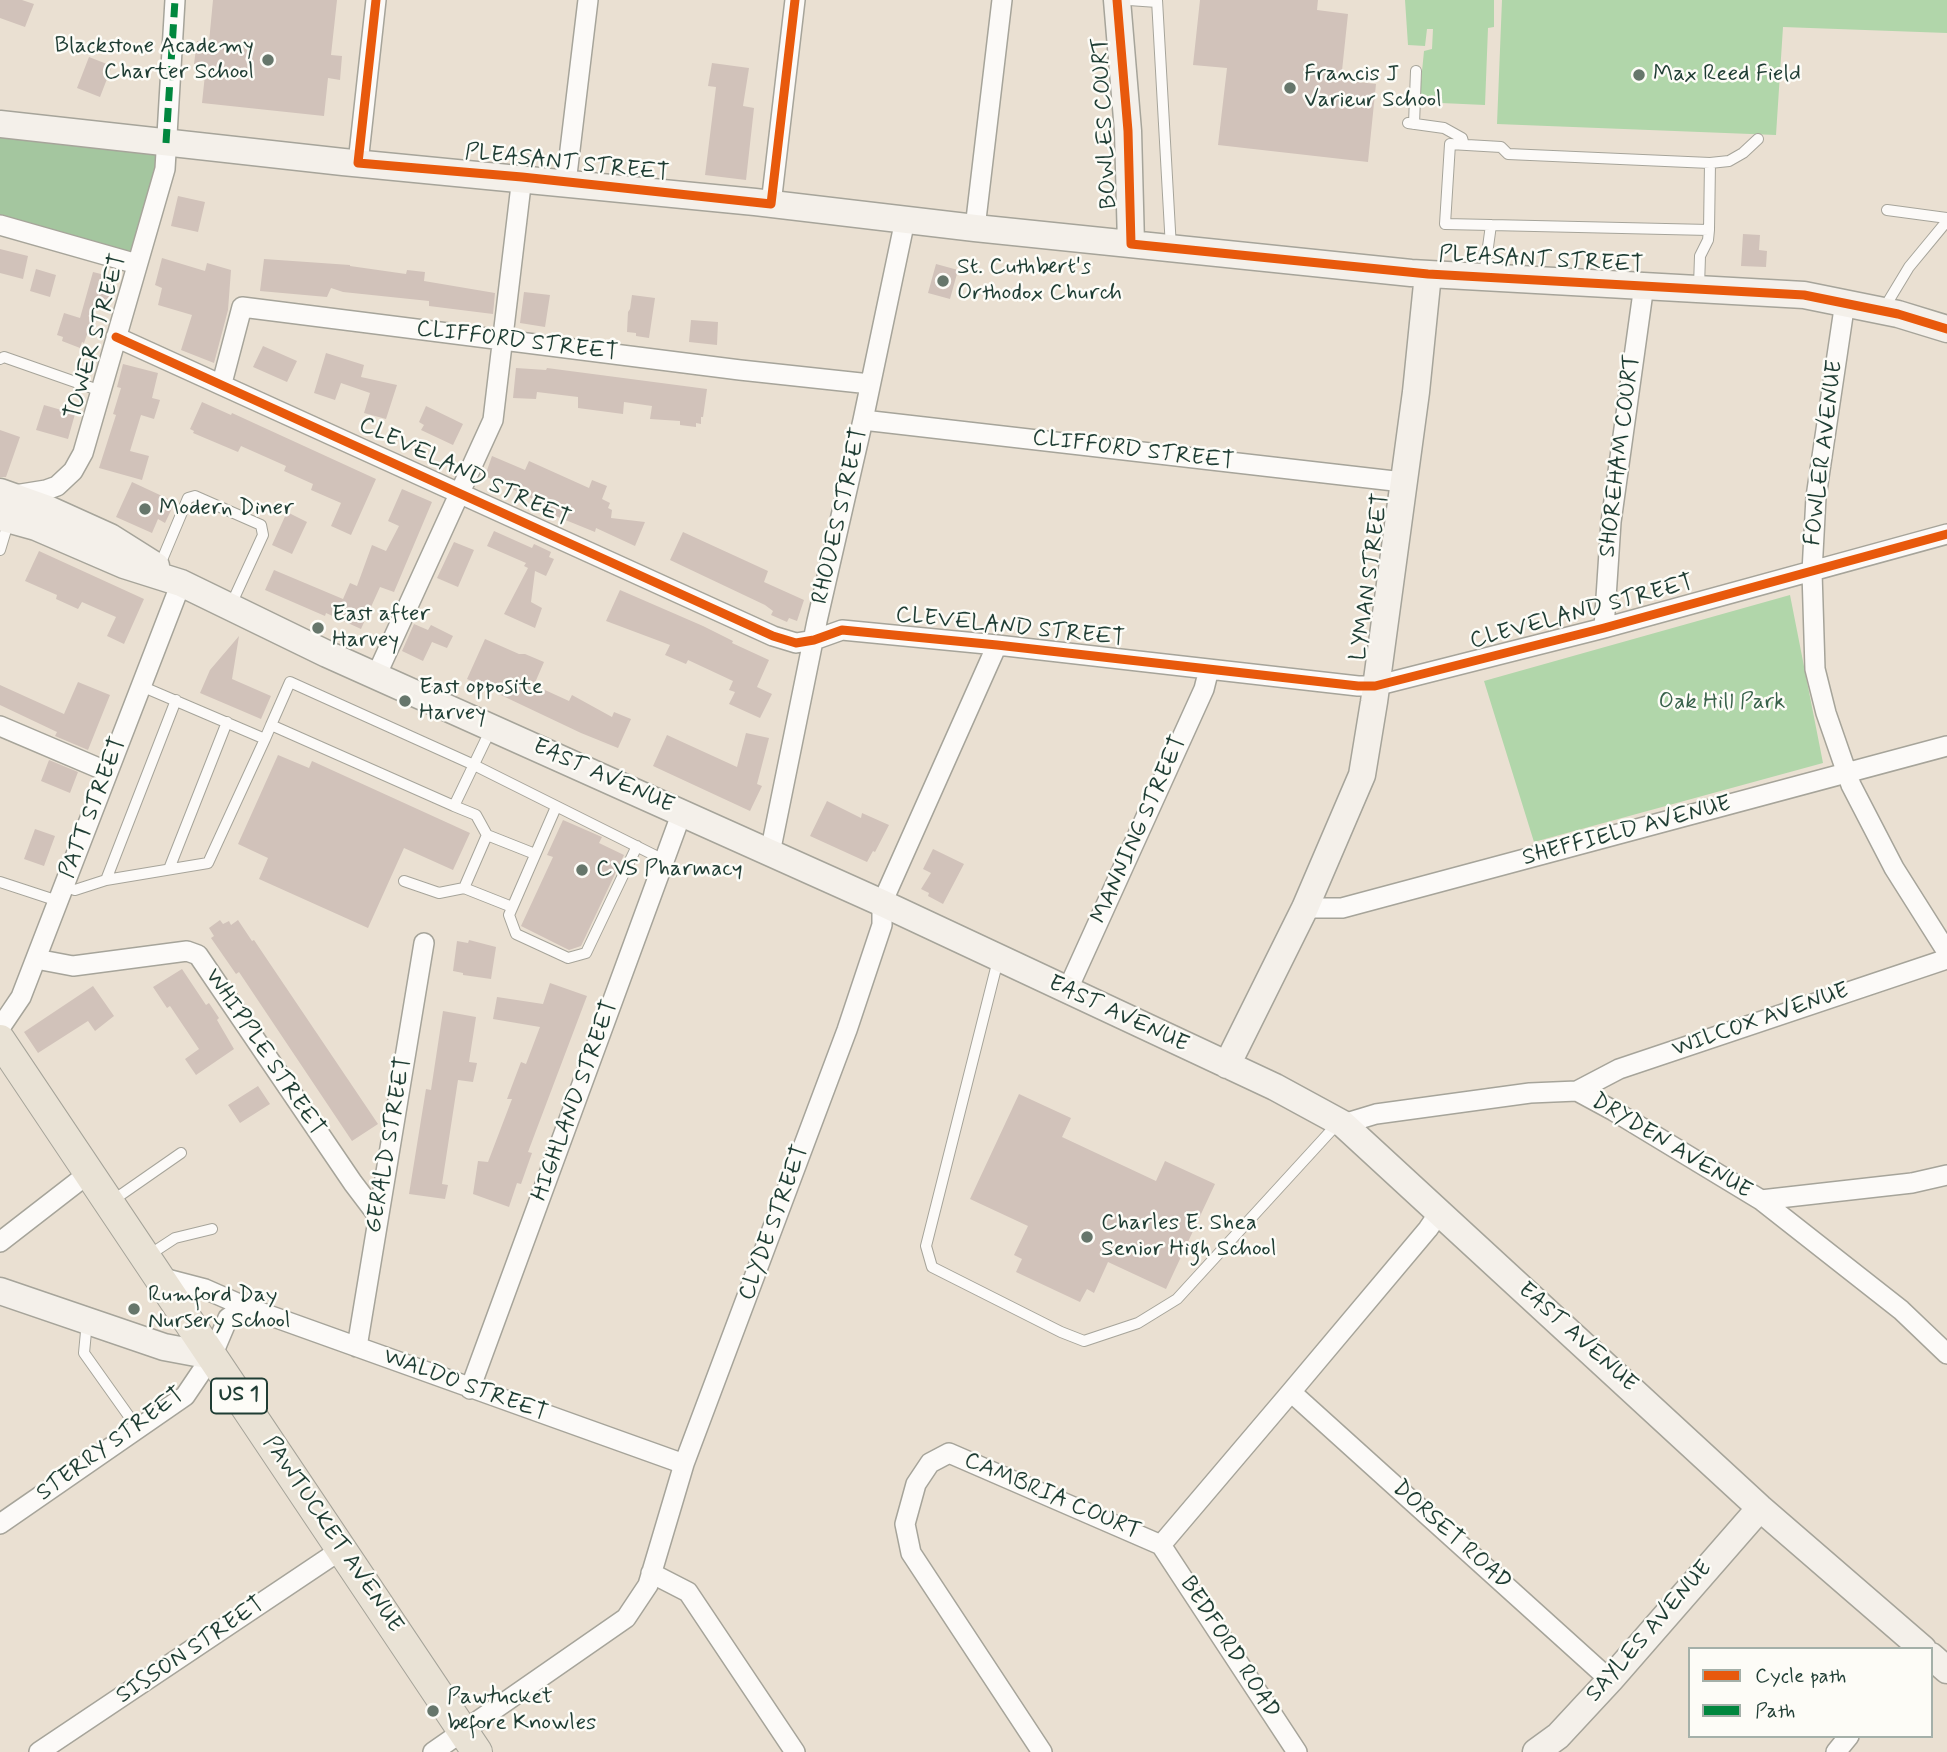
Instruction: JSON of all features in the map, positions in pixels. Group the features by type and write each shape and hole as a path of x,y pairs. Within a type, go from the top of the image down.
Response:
{"main road":[{"name":"PAWTUCKET AVENUE","path":"5,1054 89,1173 470,1742"}],"street":[{"name":"TOWER STREET","path":"4,506 57,486 73,471 83,453 162,180 175,0"},
{"path":"358,163 376,0"},
{"path":"566,183 588,0"},
{"path":"771,204 795,0"},
{"path":"975,228 1002,0"},
{"name":"BOWLES COURT","path":"1117,0 1128,131 1131,244"},
{"name":"PLEASANT STREET","path":"0,124 1429,274 1804,295 1882,310 1947,329"},
{"path":"376,676 493,420 522,177"},
{"name":"RHODES STREET","path":"770,853 905,220"},
{"path":"0,225 137,264"},
{"name":"LYMAN STREET","path":"1227,1065 1305,908 1362,775 1429,274"},
{"name":"SHOREHAM COURT","path":"1604,628 1611,522 1644,285"},
{"name":"FOWLER AVENUE","path":"1845,302 1816,497 1812,572 1815,669 1846,774 1894,868 1947,952"},
{"name":"CLIFFORD STREET","path":"222,383 242,307 502,341 870,384"},
{"name":"CLEVELAND STREET","path":"116,337 788,642 814,640 842,630 1375,686 1604,628 1947,534"},
{"name":"CLIFFORD STREET","path":"863,419 1403,482"},
{"name":"EAST AVENUE","path":"4,506 48,509 110,537 181,583"},
{"name":"EAST AVENUE","path":"4,506 36,527 124,565 181,583 376,676 882,903 1275,1087 1341,1123 1760,1507 1921,1647"},
{"name":"PATT STREET","path":"0,1028 21,997 181,583"},
{"name":"CLYDE STREET","path":"433,1752 470,1742 626,1618 648,1585 684,1464 847,1030 882,925 882,903 997,645"},
{"name":"MANNING STREET","path":"1068,990 1204,689 1209,669"},
{"path":"0,726 108,772"},
{"name":"SHEFFIELD AVENUE","path":"1305,908 1342,908 1947,746"},
{"name":"HIGHLAND STREET","path":"470,1389 682,813"},
{"name":"GERALD STREET","path":"357,1347 424,943"},
{"name":"WHIPPLE STREET","path":"36,960 73,966 187,951 198,955 378,1216"},
{"name":"WILCOX AVENUE","path":"1577,1091 1619,1069 1947,958"},
{"name":"DRYDEN AVENUE","path":"1341,1123 1376,1114 1530,1093 1577,1091 1761,1200 1901,1310 1947,1354"},
{"path":"0,1242 89,1173"},
{"path":"1761,1200 1887,1186 1947,1175"},
{"name":"CAMBRIA COURT","path":"1042,1752 911,1553 905,1524 916,1484 930,1463 948,1453 1161,1545 1428,1229 1438,1213"},
{"name":"WALDO STREET","path":"152,1267 246,1307 684,1464"},
{"path":"0,1291 164,1347 212,1356 228,1318 246,1307"},
{"name":"STERRY STREET","path":"0,1523 185,1396 212,1356"},
{"name":"DORSET ROAD","path":"1292,1392 1610,1680"},
{"name":"SAYLES AVENUE","path":"1536,1752 1558,1736 1610,1680 1760,1507"},
{"name":"BEDFORD ROAD","path":"1161,1545 1297,1752"},
{"name":"SISSON STREET","path":"39,1752 342,1549"},
{"path":"651,1573 688,1592 795,1752"},
{"name":"EAST AVENUE","path":"1933,1658 1947,1670"},
{"path":"1836,1752 1847,1738"}],"lane":[{"path":"1129,0 1157,1 1171,249"},
{"path":"1416,71 1411,124 1455,132 1462,138 1464,145"},
{"path":"1709,230 1445,224 1450,144 1501,148 1508,154 1710,163 1729,161 1758,139"},
{"path":"1699,288 1700,256 1709,236 1710,163"},
{"path":"1882,310 1909,267 1947,220 1887,210"},
{"path":"1484,277 1490,225"},
{"path":"0,359 4,357 101,391"},
{"path":"159,567 188,498 195,496 261,525 263,535 230,607"},
{"path":"0,550 6,530 4,506"},
{"path":"0,881 61,894 106,880 208,863 290,682 474,765 664,860"},
{"path":"141,686 265,739"},
{"path":"106,880 176,701"},
{"path":"169,869 227,723"},
{"path":"271,725 476,815 487,835 536,854"},
{"path":"454,806 491,728"},
{"path":"556,807 509,915 516,934 568,958 586,953 637,846"},
{"path":"464,888 487,835"},
{"path":"404,881 439,894 464,888 512,907"},
{"path":"999,958 926,1246 932,1267 1061,1332 1084,1342 1138,1323 1177,1299 1341,1123"},
{"path":"109,1203 181,1153"},
{"path":"152,1267 175,1238 212,1229"},
{"path":"87,1321 84,1353 138,1429"}],"green space":[{"path":"1405,0 1494,0 1494,27 1488,28 1485,105 1419,102 1424,51 1432,49 1433,29 1427,29 1425,46 1408,45"},
{"name":"Max Reed Field","path":"1502,0 1947,0 1947,33 1783,27 1776,135 1497,124"},
{"path":"0,119 173,141 139,262 0,223"},
{"name":"Oak Hill Park","path":"1790,595 1823,763 1534,842 1484,681"}],"building":[{"path":"0,0 22,0 34,4 25,27 0,18"},
{"name":"Blackstone Academy Charter School","path":"213,0 337,0 331,55 342,56 340,80 328,78 324,116 202,103 206,65 194,64 197,41 209,42"},
{"path":"1200,0 1318,0 1317,10 1348,14 1341,80 1376,84 1368,162 1218,145 1227,68 1193,65"},
{"path":"89,57 112,66 100,97 77,88"},
{"path":"712,63 749,68 743,106 754,108 746,180 705,175 716,87 708,86"},
{"path":"178,196 205,202 198,232 171,226"},
{"path":"1743,234 1760,235 1759,250 1767,251 1766,267 1741,266"},
{"path":"0,249 28,256 23,279 0,273"},
{"path":"162,258 205,271 207,263 231,270 228,310 214,363 181,350 192,315 158,305 162,288 155,285"},
{"path":"264,259 350,265 406,274 407,270 425,272 424,281 495,293 493,314 429,306 429,301 343,292 331,288 327,297 260,291"},
{"name":"St. Cuthbert's Orthodox Church","path":"936,264 958,270 950,299 928,293"},
{"path":"36,269 56,275 50,297 30,291"},
{"path":"93,272 117,278 111,301 100,298 80,348 62,341 63,337 57,335 64,313 80,318"},
{"path":"524,292 550,295 545,327 520,323"},
{"path":"632,295 655,298 649,338 627,332"},
{"path":"691,320 718,322 717,345 689,342"},
{"path":"263,346 297,361 287,382 253,367"},
{"path":"326,353 364,365 361,377 397,385 386,419 364,413 370,393 341,383 335,400 314,393"},
{"path":"123,364 158,373 152,398 160,400 154,419 141,415 130,451 149,456 142,480 99,468 116,415 113,414 121,388 117,387"},
{"path":"516,368 547,368 707,389 703,417 701,424 696,423 696,427 680,425 680,421 650,419 652,406 624,402 623,414 578,408 578,397 537,392 536,399 513,398"},
{"path":"202,402 376,479 351,535 331,526 341,503 311,490 313,484 284,471 286,466 241,446 238,452 193,433 190,429"},
{"path":"44,405 75,414 68,439 36,430"},
{"path":"426,406 463,424 453,445 421,430 424,425 419,422"},
{"path":"0,430 20,437 6,477 0,477"},
{"path":"492,456 525,470 529,461 589,488 592,480 607,486 602,499 610,503 608,508 612,510 611,518 645,522 635,546 596,528 595,532 558,517 544,510 547,506 485,476"},
{"name":"Modern Diner","path":"132,482 175,502 165,523 158,519 152,533 116,517"},
{"path":"402,489 432,502 394,592 380,587 361,629 265,590 274,570 343,599 350,583 357,586 372,545 386,551 399,526 388,521"},
{"path":"287,512 307,522 292,554 272,545"},
{"path":"494,531 532,548 534,544 551,552 549,557 554,559 546,576 535,571 531,602 542,608 535,628 504,614 528,568 524,566 526,563 487,546"},
{"path":"683,532 768,571 764,582 804,600 797,621 789,618 787,622 771,615 773,611 765,605 670,560"},
{"path":"454,542 474,550 458,587 437,578"},
{"path":"39,551 144,599 124,644 107,636 116,617 82,602 78,609 56,599 57,595 25,581"},
{"path":"620,590 703,626 769,660 757,687 772,694 760,718 729,704 735,692 729,690 733,681 688,660 686,664 665,655 670,645 606,621"},
{"path":"414,624 428,630 431,625 453,636 447,648 432,642 423,661 402,651"},
{"path":"239,636 232,679 271,696 261,719 200,693 210,670"},
{"path":"485,639 544,662 534,685 569,701 572,695 612,717 614,712 631,719 618,748 467,679"},
{"path":"78,682 110,695 88,750 55,736 57,732 0,705 0,685 64,714"},
{"path":"746,733 769,738 757,784 762,786 750,811 653,766 667,735 737,767"},
{"path":"278,755 309,768 312,761 470,833 453,870 404,848 368,928 259,879 268,858 238,844"},
{"path":"49,760 78,772 70,793 41,781"},
{"path":"827,801 861,818 862,813 889,825 867,862 810,836"},
{"path":"563,820 602,837 599,843 624,855 581,946 569,950 521,926 553,857 547,855"},
{"path":"35,829 55,836 44,866 24,859"},
{"path":"933,849 964,864 943,904 921,889 931,873 923,869"},
{"path":"220,920 223,924 229,921 231,925 238,920 252,941 254,940 378,1124 352,1141 239,972 236,974 211,938 214,936 209,928"},
{"path":"469,940 496,947 491,979 453,971 457,941 468,943"},
{"path":"182,969 206,1005 209,1003 219,1018 217,1020 234,1049 196,1075 185,1059 199,1049 170,1006 167,1008 153,987"},
{"path":"550,983 587,996 528,1152 532,1153 521,1184 517,1183 509,1207 473,1194 478,1161 488,1162 512,1099 507,1099 521,1062 526,1064 540,1027 493,1019 497,997 543,1004"},
{"path":"93,986 114,1016 95,1031 88,1021 38,1053 24,1032"},
{"path":"443,1011 476,1017 469,1062 477,1063 473,1082 458,1080 442,1184 448,1185 445,1199 409,1194 426,1089 431,1090"},
{"path":"258,1086 270,1104 240,1123 228,1105"},
{"path":"1019,1094 1071,1118 1062,1137 1156,1181 1165,1161 1215,1184 1166,1289 1108,1262 1094,1293 1087,1289 1080,1302 1016,1272 1022,1259 1014,1255 1028,1226 970,1199"}],"marked path":[{"path":"166,143 175,0"}],"cycle path":[{"path":"376,0 358,163 522,177 771,204 795,0"},
{"path":"1117,0 1128,131 1131,244 1428,274 1804,295 1898,314 1947,329"},
{"path":"116,337 773,636 796,643 842,630 1375,686 1604,628 1947,534"}],"place":[{"name":"Blackstone Academy Charter School","path":"268,60"},
{"name":"Max Reed Field","path":"1639,75"},
{"name":"Francis J Varieur School","path":"1290,88"},
{"name":"St. Cuthbert's Orthodox Church","path":"943,281"},
{"name":"Modern Diner","path":"145,509"},
{"name":"East after Harvey","path":"318,628"},
{"name":"East opposite Harvey","path":"405,701"},
{"name":"CVS Pharmacy","path":"582,870"},
{"name":"Charles E. Shea Senior High School","path":"1087,1237"},
{"name":"Rumford Day Nursery School","path":"134,1309"},
{"name":"Pawtucket before Knowles","path":"433,1711"}]}
